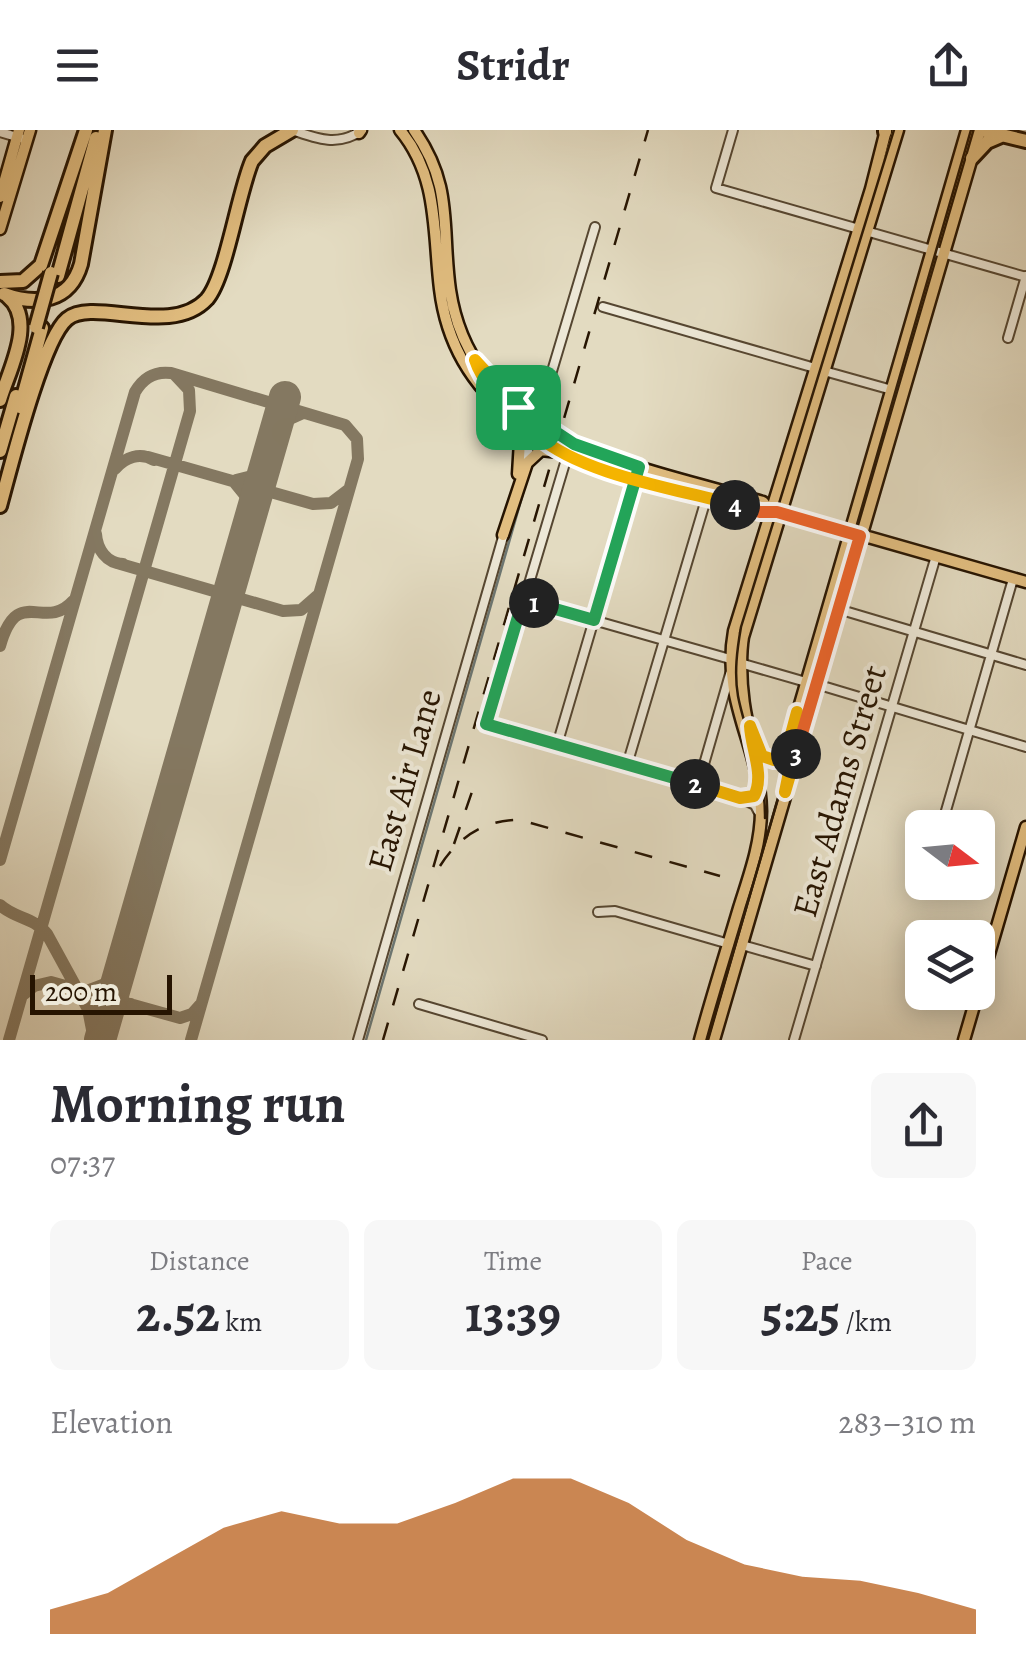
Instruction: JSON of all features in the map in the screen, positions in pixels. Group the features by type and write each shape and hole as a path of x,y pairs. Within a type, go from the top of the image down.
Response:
{"highway":[{"path":"0,451 95,130"},
{"path":"1,289 27,301 46,300 61,294 75,280 81,264 95,130"},
{"path":"1,289 23,281 41,265 95,130"},
{"path":"0,506 30,403 60,326 78,313 154,316 184,313 205,301 215,284 252,161 266,146 292,130"},
{"path":"980,130 1026,141"},
{"path":"972,158 987,142 1002,136"},
{"path":"0,400 22,323 17,305 1,289"},
{"path":"0,477 39,327"}],"main road":[{"path":"400,130 413,148 431,189 440,294 451,332 485,380 533,432 567,455"},
{"path":"416,130 429,146 445,204 452,304 482,393 516,426 520,440 518,475"},
{"path":"775,511 790,444 819,369 863,230 889,130"},
{"path":"714,1040 785,792 811,683 920,333 967,130"},
{"path":"819,369 817,393 736,619 735,661 744,707 760,753 772,760 786,753 797,712 838,609 894,384 980,130"},
{"path":"0,197 23,134"},
{"path":"0,229 23,134"},
{"path":"894,384 920,333"},
{"path":"472,364 518,407 558,436 596,454"},
{"path":"790,444 817,393"},
{"path":"518,407 532,409 544,398"},
{"path":"544,398 543,422 638,473"},
{"path":"533,432 544,432 572,448 612,458"},
{"path":"503,534 531,456 550,449 708,492 760,512 775,511 1026,582"},
{"path":"735,661 730,672 759,787"},
{"path":"785,792 797,733 797,712"},
{"path":"700,1040 752,866 760,814 750,726"},
{"path":"964,1040 1026,827"}],"street":[{"path":"292,130 334,142 361,131"},
{"path":"733,130 716,188 1026,277 1008,338"},
{"path":"0,132 23,134"},
{"path":"544,398 595,228"},
{"path":"603,307 819,369 894,384"},
{"name":"East Air Lane","path":"503,534 533,432"},
{"name":"East Air Lane","path":"358,1040 533,432"},
{"path":"567,455 486,724 740,798 755,805 760,814"},
{"path":"556,744 638,473"},
{"path":"627,764 708,492"},
{"name":"East Adams Street","path":"794,1040 936,556"},
{"path":"946,810 1013,579"},
{"path":"523,600 1026,747"},
{"path":"838,609 1026,665"},
{"path":"698,785 730,672"},
{"path":"718,718 726,707 738,714"},
{"path":"740,798 754,796 759,787"},
{"path":"598,912 615,911 729,944"},
{"path":"742,945 816,966"},
{"path":"419,1004 542,1040"}],"waterway":[{"path":"366,1040 530,469"}],"taxiway":[{"path":"0,860 138,387 155,374 171,373 345,425 357,439 358,459 191,1040"},
{"path":"9,1040 190,411 189,390 174,374"},
{"path":"273,439 283,422 303,413"},
{"path":"115,469 133,457 154,460"},
{"path":"148,457 313,504 331,503 348,490"},
{"path":"236,480 252,476 267,459"},
{"path":"235,483 248,499 249,520"},
{"path":"96,534 104,554 123,564"},
{"path":"117,563 283,611 301,610 317,596"},
{"path":"0,646 15,617 23,613 52,613 73,601"},
{"path":"0,905 47,934 88,1009 94,1040"},
{"path":"89,990 110,982 121,965"},
{"path":"24,994 34,986 51,982 180,1018 192,1014 200,1005"},
{"path":"104,1026 114,1008 131,1004"}],"runway":[{"path":"100,1040 285,397"}],"tram line":[{"path":"765,818 762,786 737,687 741,627 894,130"},
{"path":"708,1040 971,130"}],"railway":[{"path":"383,1040 648,130"},
{"path":"454,844 474,786"},
{"path":"440,866 455,846 484,826 520,820 720,876"}],"route":[{"path":"518,407 475,360 485,380 530,424 534,433 567,453 636,479 860,536 785,792 797,733 797,712 786,753 774,760 762,756 750,726 759,787 754,796 740,798 486,724 523,600 594,620 636,479 639,467 574,444 518,407"}]}
